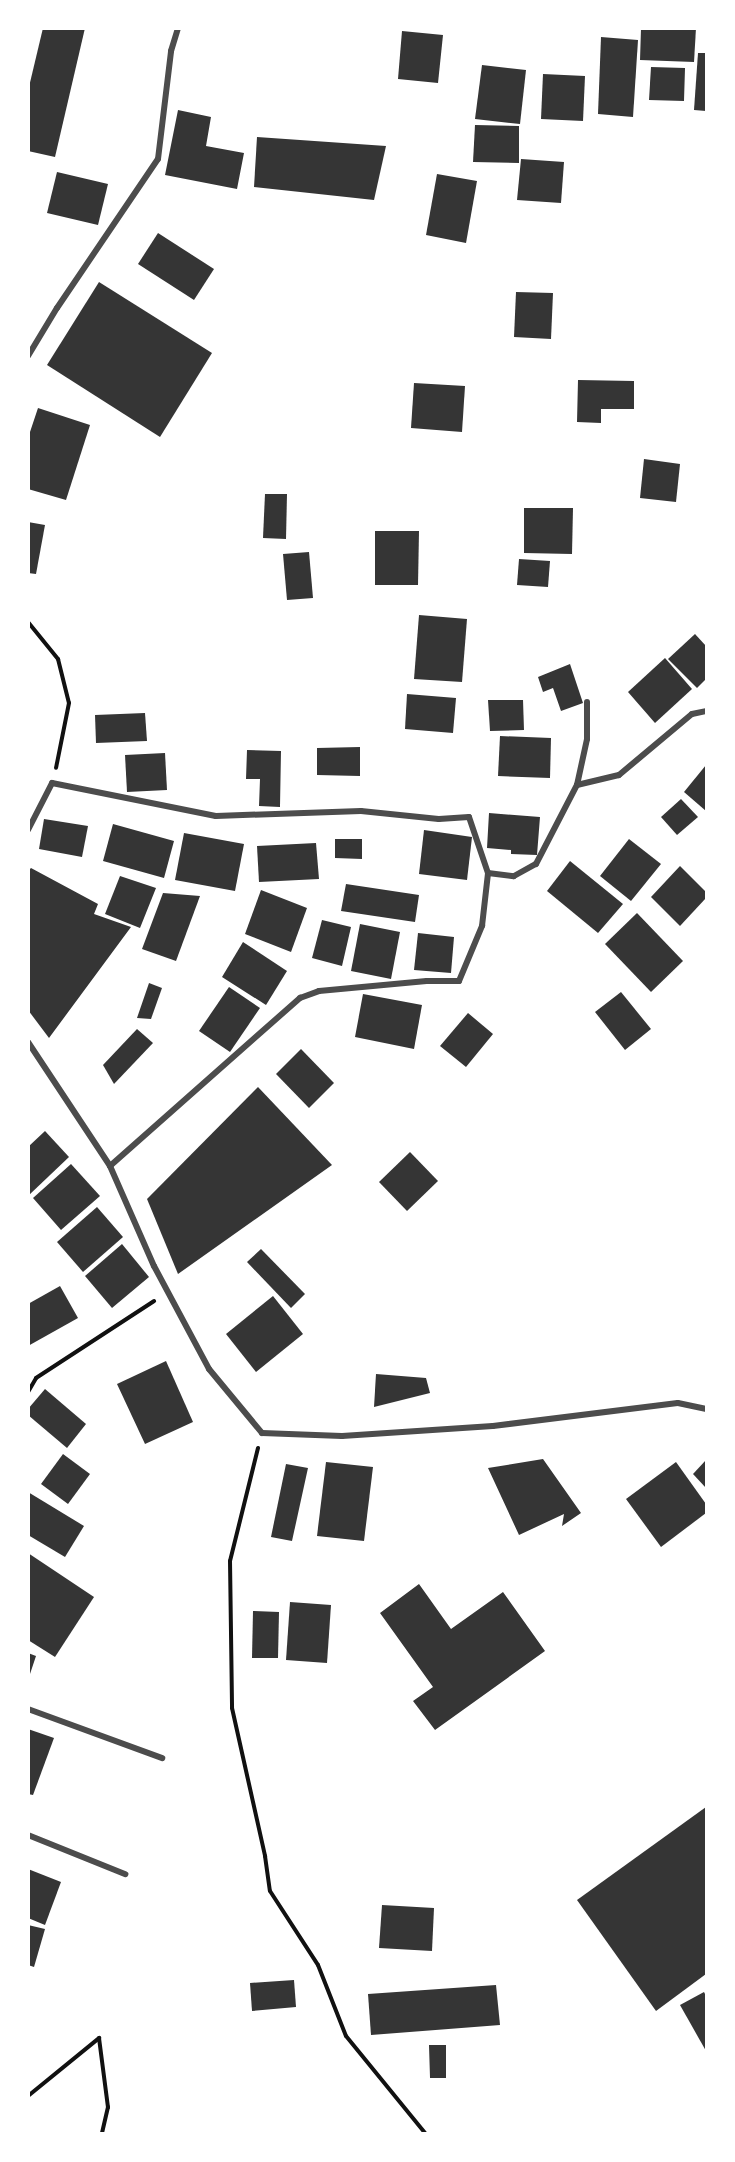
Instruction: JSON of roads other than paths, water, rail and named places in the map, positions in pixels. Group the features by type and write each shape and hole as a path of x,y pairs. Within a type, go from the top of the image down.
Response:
{"street":[{"path":"28,356 57,308 158,159 171,51 178,28"},
{"path":"488,873 514,876 536,864 577,785 587,739 587,702"},
{"path":"577,785 619,775 692,714 706,711"},
{"path":"28,830 52,783 216,816 361,811 439,819 469,817 488,873 482,926 459,981 427,981 319,991 300,998 110,1166"},
{"path":"28,1042 110,1166 154,1266 170,1291 209,1369 262,1433 342,1436 493,1426 678,1403 706,1410"},
{"path":"28,1709 162,1758"},
{"path":"28,1835 124,1874"}]}
